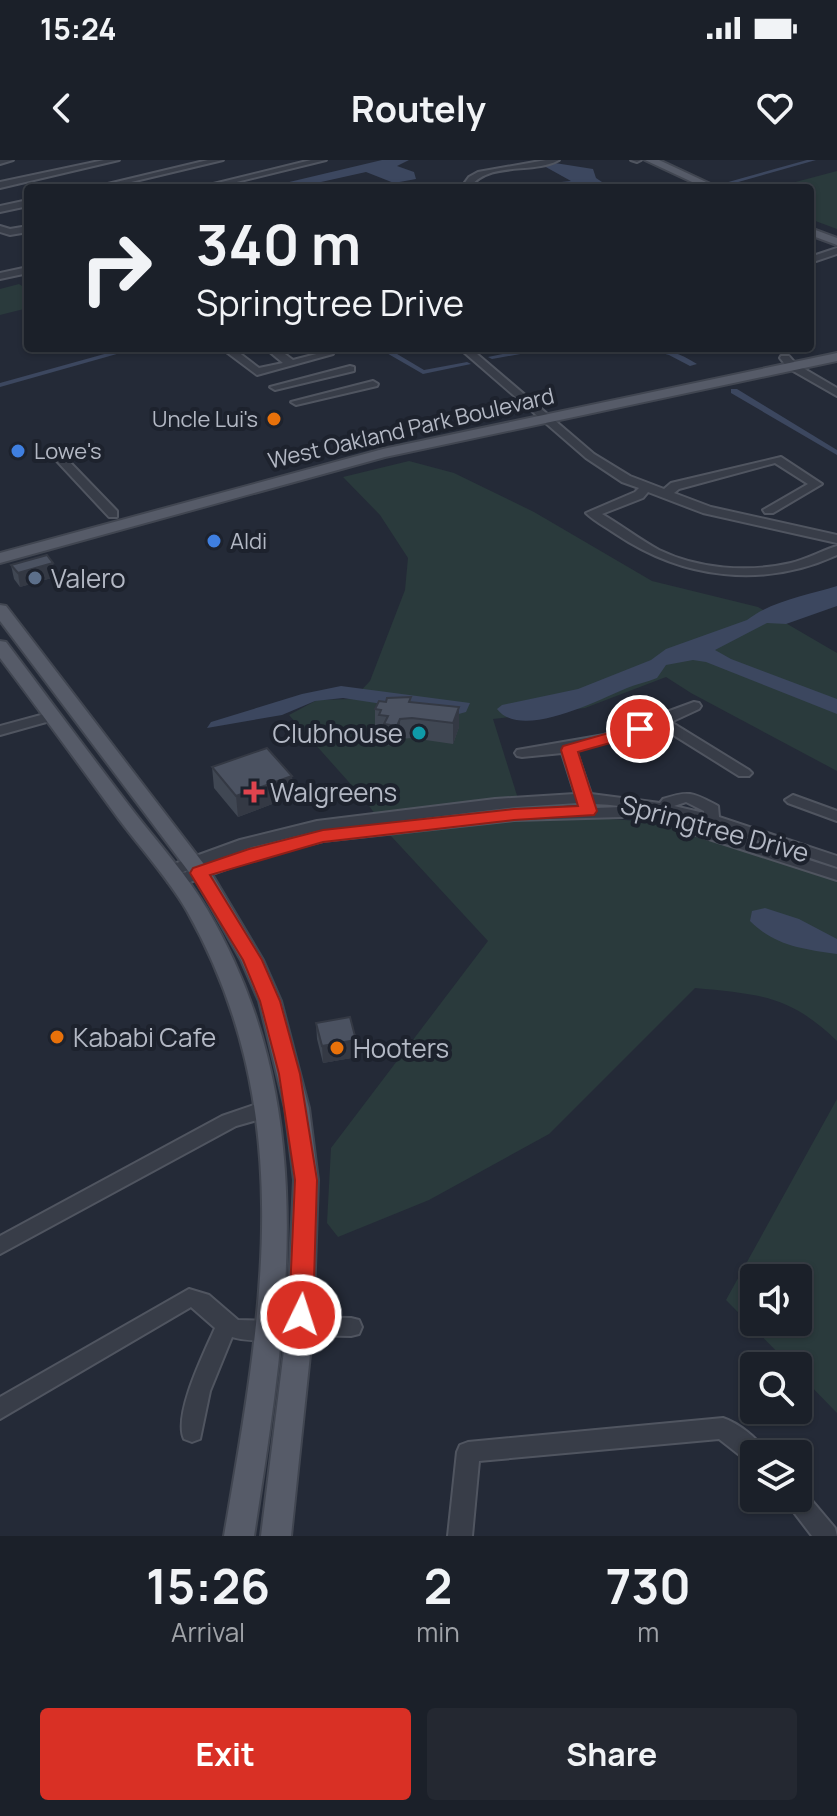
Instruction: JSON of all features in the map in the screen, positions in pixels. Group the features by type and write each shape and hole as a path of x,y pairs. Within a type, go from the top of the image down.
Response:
{"main road":[{"path":"635,160 695,184"},
{"path":"650,160 696,184"},
{"path":"814,226 837,235"},
{"path":"814,233 837,242"},
{"name":"West Oakland Park Boulevard","path":"792,363 837,347"},
{"name":"West Oakland Park Boulevard","path":"0,545 355,449 792,363 837,357"},
{"name":"West Oakland Park Boulevard","path":"0,558 354,461 540,414"},
{"path":"0,610 57,709 198,912 247,1019 268,1110 278,1198 270,1337 239,1536"},
{"path":"0,646 32,688 92,732 196,868 252,960 270,1001 290,1074 306,1180 300,1320 276,1536"},
{"path":"275,1277 283,1286 281,1309 300,1320"},
{"path":"270,1337 287,1351 285,1371 293,1380"}],"street":[{"path":"0,162 9,160"},
{"path":"0,185 115,160"},
{"path":"173,160 197,173"},
{"path":"113,184 219,160"},
{"path":"208,178 218,184 322,160"},
{"path":"458,184 461,177 478,169 544,160"},
{"path":"467,184 470,178 483,171 530,167 555,160"},
{"path":"0,209 24,204"},
{"path":"814,259 837,251"},
{"path":"0,278 24,273"},
{"path":"231,352 257,372 328,354"},
{"path":"275,352 291,364"},
{"path":"469,352 611,471 645,488 707,510 837,539"},
{"path":"792,363 837,390"},
{"path":"275,387 350,369"},
{"path":"296,402 373,384"},
{"path":"58,456 113,514"},
{"path":"664,495 675,486 768,459 786,462 816,484 769,510"},
{"path":"645,488 639,495 592,513 666,557 741,575 763,573 821,558 837,550"},
{"path":"522,753 569,750 619,737 694,706"},
{"path":"0,725 57,709"},
{"path":"0,731 57,709"},
{"path":"660,721 744,773"},
{"path":"569,750 587,806"},
{"path":"793,800 837,816"},
{"name":"Springtree Drive","path":"173,877 196,868 323,836 627,801 664,809 837,875"},
{"name":"Springtree Drive","path":"587,806 711,828 837,862"},
{"path":"0,1246 229,1121 268,1110"},
{"path":"0,1409 189,1298 199,1298 226,1326 270,1337"},
{"path":"300,1320 351,1327"},
{"path":"192,1432 199,1391 226,1326"},
{"path":"460,1536 468,1452 723,1428 740,1442"},
{"path":"807,1512 827,1536"}],"shaded area":[{"path":"837,171 837,229 814,220 814,184 788,184"},
{"path":"19,284 24,287 24,309 0,315 0,289"},
{"path":"409,461 454,473 534,512 652,581 758,607 837,653 837,771 666,677 585,708 493,719 525,821 602,819 672,827 744,847 837,880 837,1041 804,1014 772,1000 737,992 695,988 549,1134 429,1200 338,1237 327,1223 331,1148 488,941 391,836 364,799 289,715 317,700 353,699 370,681 405,590 408,558 380,515 343,477"},
{"path":"837,1099 837,1413 812,1387 812,1352 777,1352 761,1336 812,1336 812,1264 746,1264"},
{"path":"740,1275 740,1314 726,1300"}],"water":[{"path":"382,160 409,160 397,166 414,172 416,179 394,183 366,172 312,184 281,184"},
{"path":"555,163 593,169 596,178 605,184 541,184 571,181 544,166"},
{"path":"837,586 837,606 786,624 767,623 715,650 837,699 837,714 706,662 693,660 666,665 657,678 561,715 524,721 508,718 497,709 502,705 578,689 651,660 666,649 747,620 778,603"},
{"path":"341,686 470,703 466,712 455,715 343,698 315,701 282,715 207,728 211,722 302,694"},
{"path":"765,908 799,919 837,939 837,954 801,948 769,936 750,921 752,911"}],"building":[{"path":"47,555 53,563 18,573 11,565"},
{"path":"411,697 409,702 459,707 453,723 412,718 400,719 397,726 384,724 388,716 379,715 381,710 375,709 379,701"},
{"path":"267,748 292,776 236,796 212,767"},
{"path":"350,1017 356,1040 322,1046 316,1023"}],"waterway":[{"path":"725,184 813,160"},
{"path":"0,385 120,352"},
{"path":"389,352 423,372 467,364"},
{"path":"492,357 520,352"},
{"path":"666,352 693,364"},
{"path":"734,391 837,453"}],"place":[{"name":"Uncle Lui's","path":"274,419"},
{"name":"Lowe's","path":"18,451"},
{"name":"Aldi","path":"214,541"},
{"name":"Valero","path":"35,578"},
{"name":"Clubhouse","path":"419,733"},
{"name":"Walgreens","path":"254,792"},
{"name":"Kababi Cafe","path":"57,1037"},
{"name":"Hooters","path":"337,1048"}],"route":[{"path":"301,1315 306,1180 290,1074 270,1001 252,960 233,924 199,873 255,853 323,836 543,812 588,811 569,750 640,729"}]}
